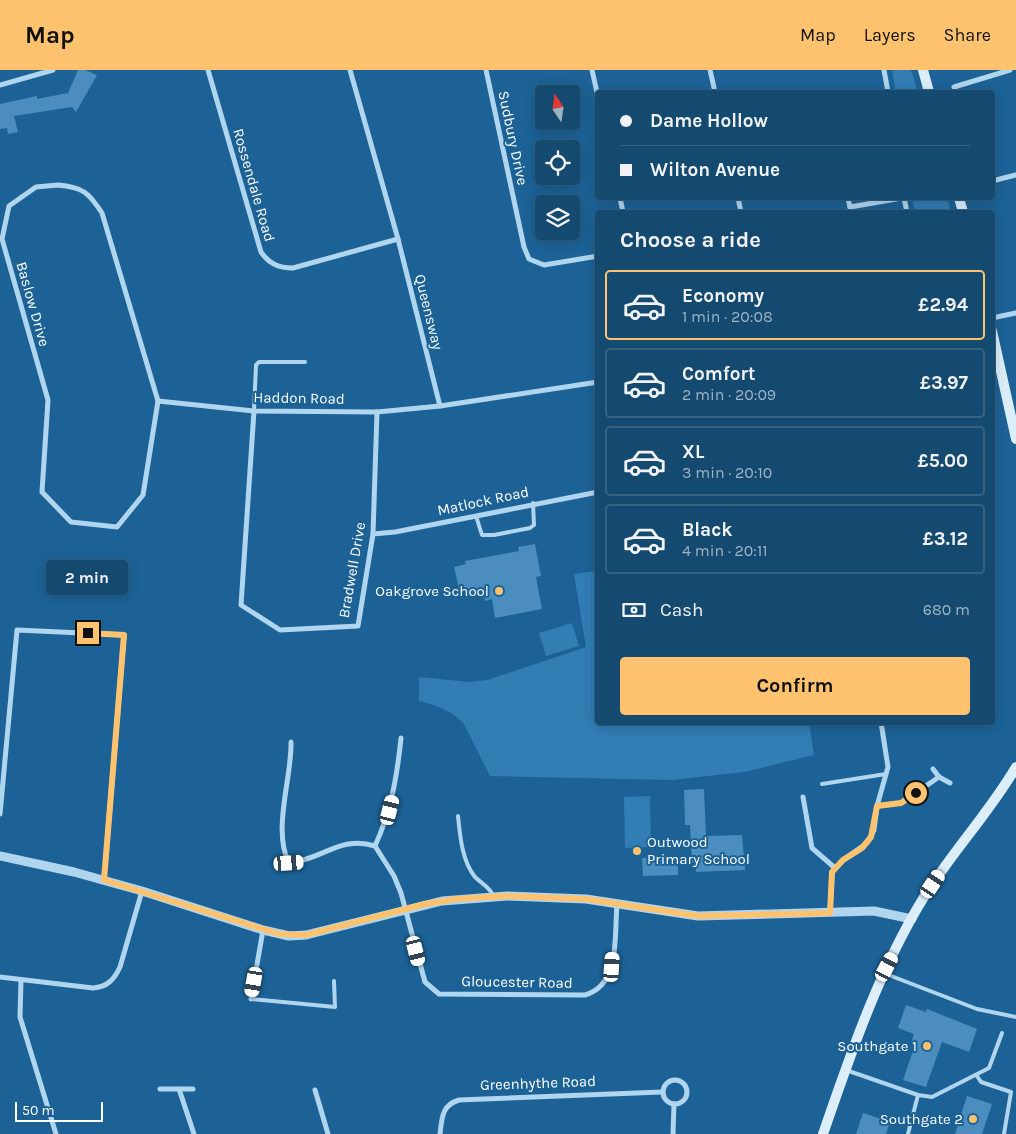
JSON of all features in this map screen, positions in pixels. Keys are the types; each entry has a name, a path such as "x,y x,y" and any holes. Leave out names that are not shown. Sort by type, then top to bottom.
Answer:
{"main road":[{"path":"923,70 928,90"},
{"path":"995,344 1016,439"},
{"path":"823,1134 884,973 912,919 942,870 1016,769"}],"street":[{"path":"0,84 53,70"},
{"name":"Rossendale Road","path":"208,70 261,252 269,262 280,267 293,268 398,239"},
{"name":"Queensway","path":"350,70 398,239 440,406"},
{"name":"Sudbury Drive","path":"486,70 524,246 529,258 544,265 595,256"},
{"path":"592,70 597,90"},
{"path":"710,70 715,90"},
{"path":"884,70 888,90"},
{"path":"955,90 1010,70"},
{"path":"995,180 1016,175"},
{"name":"Baslow Drive","path":"58,184 77,186 92,197 102,213 158,401 142,495 117,527 71,522 42,492 48,400 2,239 9,206 36,187 58,184"},
{"path":"851,210 894,200"},
{"path":"995,317 1016,313"},
{"path":"440,406 595,382"},
{"name":"Haddon Road","path":"158,401 254,411 377,412 440,406"},
{"name":"Bradwell Drive","path":"254,411 241,605 280,630 358,626 373,534 377,412"},
{"name":"Matlock Road","path":"373,534 394,532 533,503 595,493"},
{"path":"0,814 17,630 124,635 104,880"},
{"path":"830,913 830,877 834,868 862,848 871,837 886,774 887,753 882,725"},
{"path":"291,742 291,767 282,830 283,848 289,863 302,862 354,842 375,846 390,810 395,792 401,738"},
{"path":"933,769 939,777 950,783"},
{"path":"877,806 901,803 939,777"},
{"path":"803,797 812,848 834,868"},
{"name":"Gloucester Road","path":"375,846 394,876 425,982 439,994 585,995 596,992 609,977 612,967 617,905"},
{"path":"0,856 104,880 263,930 289,936 306,935 442,901 494,897 555,897 708,916 883,912 912,919"},
{"path":"0,977 93,988 106,985 116,975 120,967 142,891"},
{"path":"251,998 263,930"},
{"path":"21,980 19,1006 21,1023 56,1134"},
{"name":"Greenhythe Road","path":"440,1134 444,1110 447,1106 460,1100 662,1092 668,1082 674,1079 684,1084 687,1089 685,1099 674,1104"},
{"path":"160,1089 193,1089"},
{"path":"179,1089 194,1134"},
{"path":"315,1090 328,1134"},
{"path":"662,1092 665,1100 674,1104 673,1134"}],"lane":[{"path":"254,411 256,365 259,362 306,362"},
{"path":"476,516 482,535 494,535 530,528 534,525 533,503"},
{"path":"822,784 886,774"},
{"path":"458,816 463,850 469,866 474,876 491,890 494,897"},
{"path":"884,973 977,1009 1016,1017"},
{"path":"251,998 335,1008 334,981"},
{"path":"846,1070 918,1095 936,1096 989,1068 993,1063 1002,1033"},
{"path":"977,1076 980,1082 1010,1092 1004,1134"},
{"path":"908,1134 918,1095"}],"shaded area":[{"path":"892,70 911,70 917,90 896,90"},
{"path":"912,200 948,200 950,210 915,210"},
{"path":"595,571 595,725 809,725 814,755 744,772 672,780 490,776 464,724 449,712 419,701 419,677 469,682 487,680 586,647 574,574"},
{"path":"572,623 579,646 546,656 539,633"},
{"path":"650,796 651,847 625,848 624,797"}],"building":[{"path":"78,70 85,70 97,75 76,112 72,107 14,116 18,132 8,134 7,128 0,129 0,104 37,96 37,99 68,93"},
{"path":"535,544 541,576 536,577 542,609 495,618 492,599 485,601 483,589 460,593 454,567 466,564 465,561 519,551 518,547"},
{"path":"704,789 706,836 742,835 745,870 696,872 696,863 692,863 690,825 685,825 684,790"},
{"path":"678,857 678,875 643,876 642,858"},
{"name":"Southgate 1","path":"906,1005 926,1012 927,1009 977,1029 969,1052 942,1042 926,1087 903,1080 914,1048 911,1043 914,1034 898,1028"},
{"name":"Southgate 2","path":"967,1096 992,1104 982,1134 955,1134"},
{"path":"863,1113 890,1122 886,1134 856,1134"}],"place":[{"name":"Oakgrove School","path":"499,591"},
{"name":"Outwood Primary School","path":"637,851"},
{"name":"Southgate 1","path":"927,1046"},
{"name":"Southgate 2","path":"973,1119"}],"route":[{"path":"88,633 124,635 104,880 263,930 289,936 326,932 425,904 456,899 507,896 586,899 698,916 830,913 830,877 832,872 843,860 862,848 871,837 874,830 877,806 901,803 916,793"}]}
